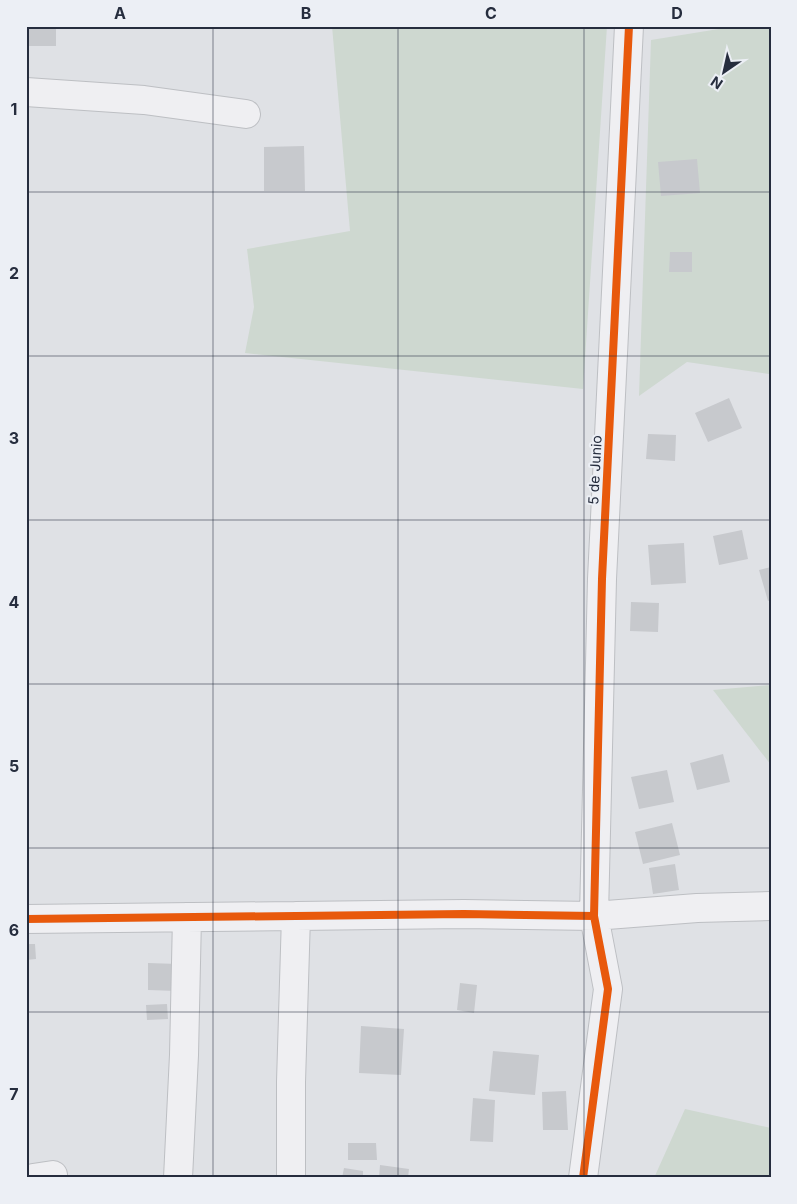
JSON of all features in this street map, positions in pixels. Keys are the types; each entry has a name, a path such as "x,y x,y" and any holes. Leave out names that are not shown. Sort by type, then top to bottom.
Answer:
{"street":[{"name":"5 de Junio","path":"583,1178 608,989 594,916 602,579 629,26"},
{"path":"26,92 144,100 246,114"},
{"path":"26,919 464,914 594,916 697,908 771,906"},
{"path":"291,1178 291,1082 296,916"},
{"path":"178,1178 184,1055 187,917"}],"shaded area":[{"path":"332,26 607,26 583,389 245,353 254,307 247,249 350,231"},
{"path":"737,26 771,26 771,489 769,489 769,374 687,362 639,396 651,40"},
{"path":"771,685 771,765 713,690"},
{"path":"685,1109 771,1128 771,1178 654,1178"}],"building":[{"path":"26,26 56,26 56,46 26,46"},
{"path":"304,146 305,191 264,191 264,147"},
{"path":"697,159 700,193 661,196 658,162"},
{"path":"670,252 692,252 692,272 669,272"},
{"path":"729,398 742,428 708,442 695,413"},
{"path":"648,434 676,435 675,461 646,459"},
{"path":"742,530 748,559 719,565 713,536"},
{"path":"684,543 686,583 651,585 648,545"},
{"path":"771,567 771,600 768,601 759,570"},
{"path":"631,602 659,603 658,632 630,631"},
{"path":"723,754 730,782 697,790 690,763"},
{"path":"667,770 674,802 639,809 631,777"},
{"path":"672,823 680,855 643,864 635,832"},
{"path":"675,864 679,890 653,894 649,868"},
{"path":"26,944 35,944 36,959 26,960"},
{"path":"148,963 178,964 177,991 148,990"},
{"path":"460,983 477,985 474,1013 457,1010"},
{"path":"167,1004 168,1019 147,1020 146,1005"},
{"path":"361,1026 404,1029 401,1075 359,1073"},
{"path":"493,1051 539,1055 535,1095 489,1091"},
{"path":"566,1091 568,1130 543,1130 542,1092"},
{"path":"473,1098 495,1100 493,1142 470,1141"},
{"path":"348,1143 376,1143 377,1160 348,1160"},
{"path":"380,1165 409,1169 408,1178 379,1178"},
{"path":"344,1168 363,1171 363,1178 342,1178"}],"cycle path":[{"path":"594,916 602,579 629,26"},
{"path":"26,919 464,914 594,916 608,989 583,1178"}]}
